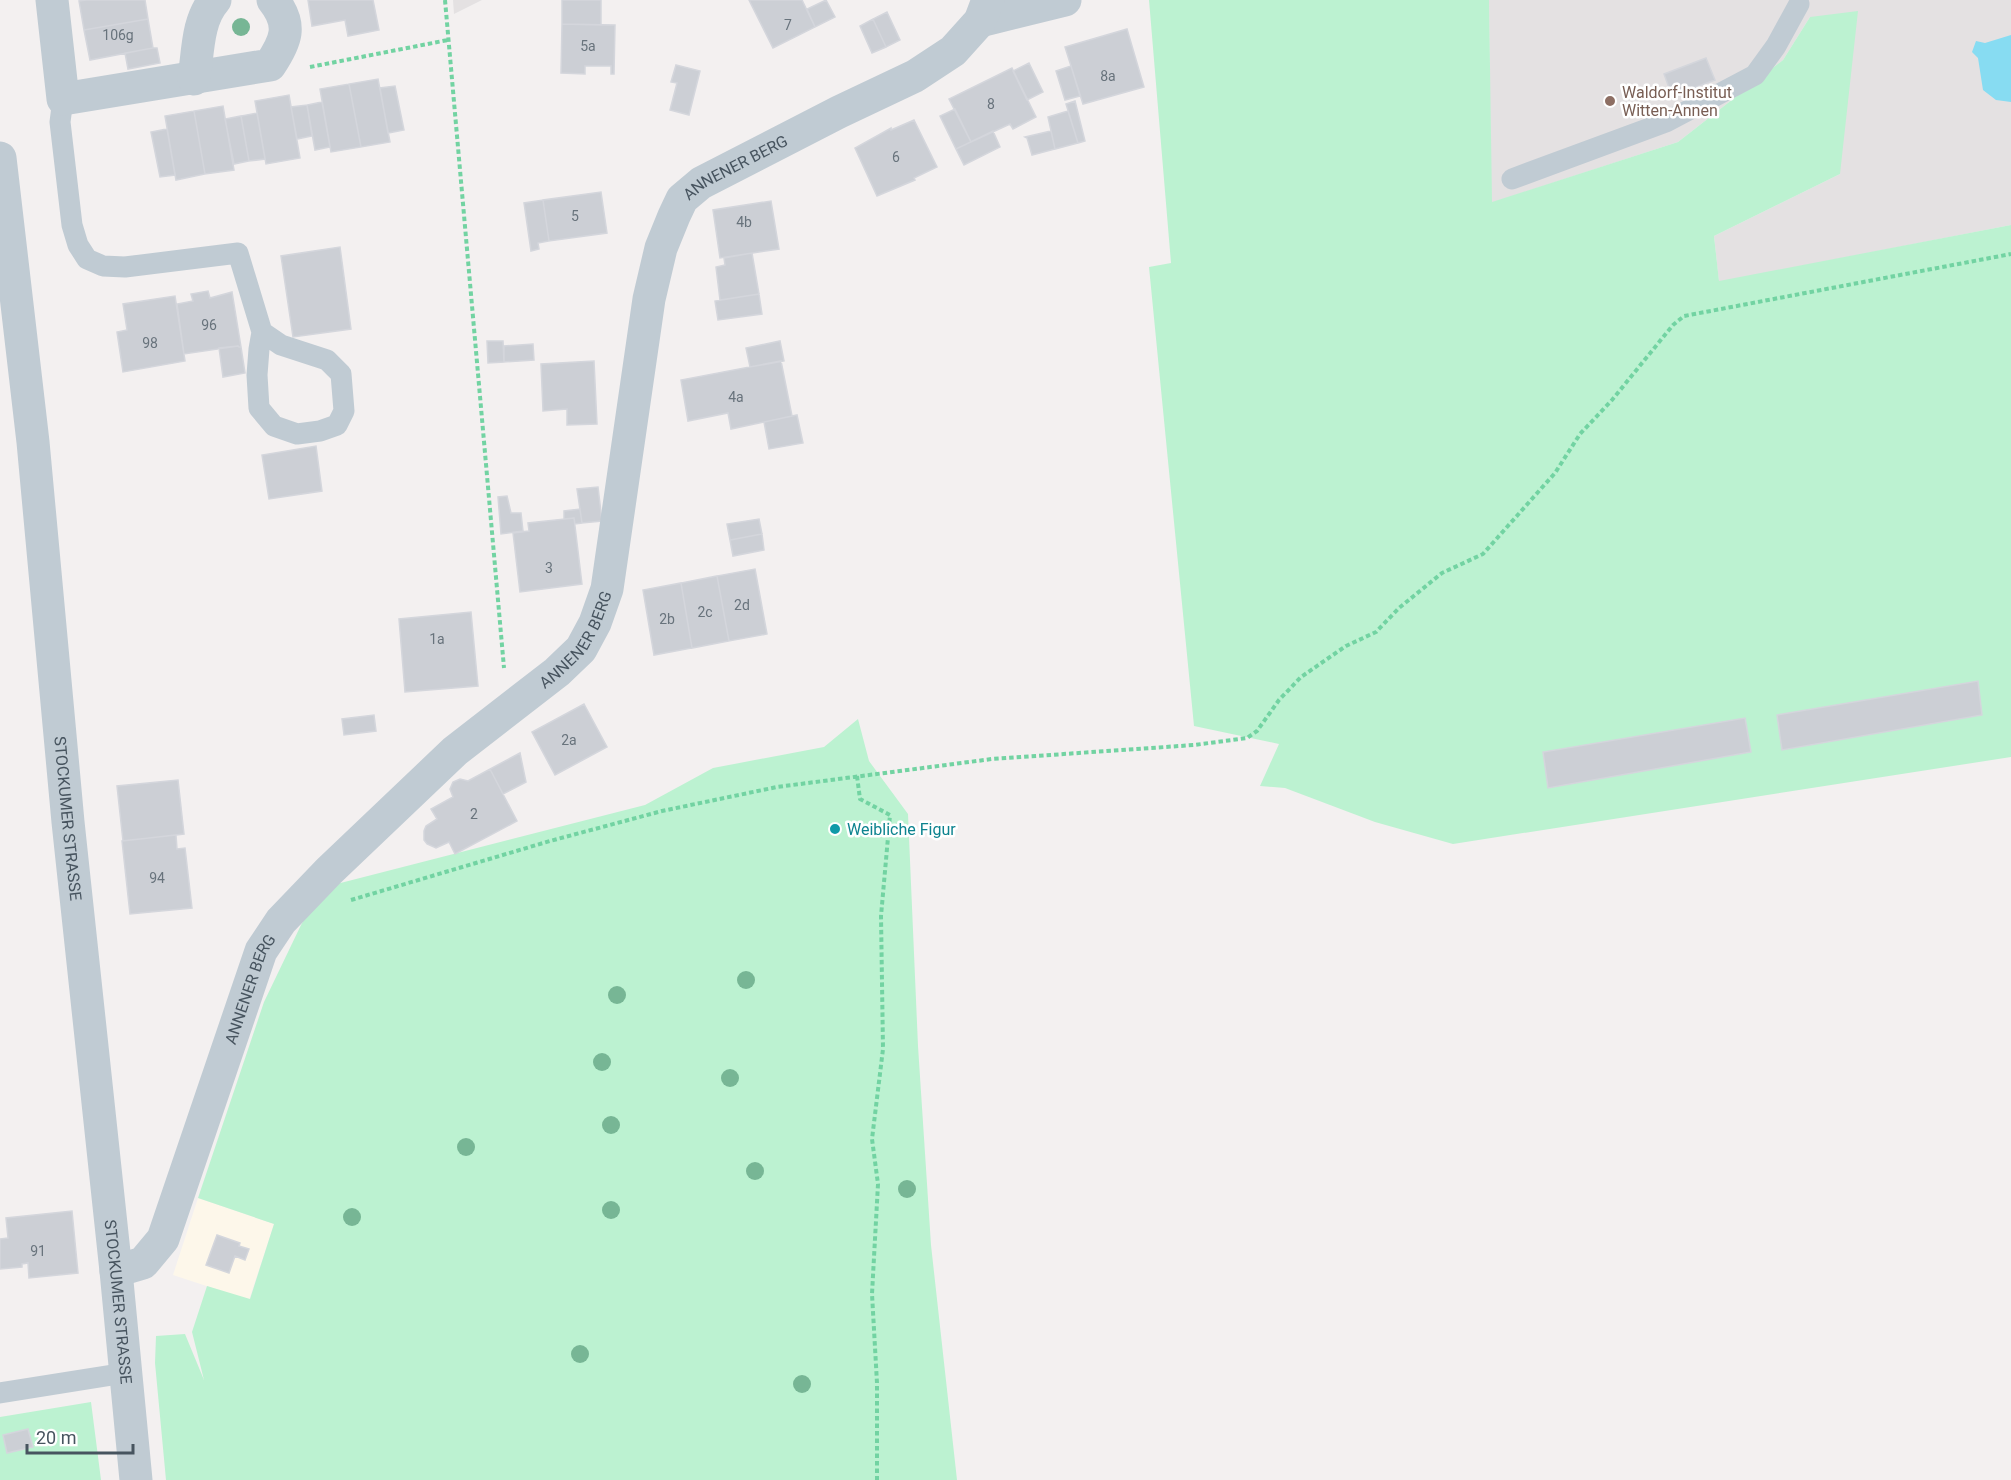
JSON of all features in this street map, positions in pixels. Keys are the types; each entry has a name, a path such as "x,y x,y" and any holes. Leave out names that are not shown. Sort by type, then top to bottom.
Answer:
{"street":[{"path":"52,0 63,99 270,66 283,46 286,33 285,19 273,0"},
{"path":"194,79 204,19 208,7 215,0"},
{"name":"ANNENER BERG","path":"116,1272 143,1263 163,1239 261,951 281,921 329,871 455,751 557,672 581,648 595,623 607,589 649,299 661,248 682,199 701,183 915,76 953,51 984,10 1065,0"},
{"name":"STOCKUMER STRASSE","path":"0,158 33,442 68,822 136,1480"}],"lane":[{"path":"1512,179 1666,122 1755,75 1804,1"},
{"path":"63,99 60,122 72,225 78,245 87,259 103,266 125,267 238,253 262,332 257,375 259,408 274,426 297,434 320,431 337,425 344,411 341,374 327,360 281,345 262,332"},
{"path":"0,1393 125,1373"}],"path":[{"path":"445,0 504,670 510,707"},
{"path":"270,66 307,67 448,40"},
{"path":"350,901 550,841 662,811 777,787 992,759 1194,745 1247,738 1257,731 1279,700 1301,677 1346,646 1377,632 1399,608 1442,573 1483,554 1555,473 1580,434 1612,400 1673,325 1684,316 2011,254"},
{"path":"857,776 860,799 890,816 881,916 883,1049 872,1139 878,1184 872,1294 877,1383 877,1480"}],"shaded area":[{"path":"453,0 482,0 454,14"},
{"name":"Waldorf-Institut Witten-Annen","path":"1489,0 2011,0 2011,225 1719,282 1714,236 1840,174 1810,17 1783,60 1678,142 1491,203"},
{"path":"198,1198 274,1224 249,1300 173,1275"}],"green space":[{"path":"1149,0 1489,0 1492,202 1678,142 1783,60 1810,17 1858,11 1840,174 1714,236 1719,281 2011,225 2011,757 1453,844 1375,822 1285,788 1260,786 1279,744 1194,726 1149,267 1171,263"},
{"path":"858,719 869,761 908,814 918,1046 931,1245 957,1480 166,1480 155,1363 156,1336 185,1334 204,1380 192,1332 207,1286 250,1299 274,1224 198,1198 264,1002 321,888 645,805 713,768 824,747"},
{"path":"91,1402 101,1480 0,1480 0,1417"}],"water":[{"path":"2011,35 2011,102 1996,100 1983,90 1978,58 1972,52 1976,41 1985,43"}],"building":[{"path":"145,0 148,19 84,30 79,1"},
{"path":"308,0 373,0 379,30 348,36 345,20 312,26"},
{"path":"562,0 601,0 601,25 562,24"},
{"path":"749,0 802,0 815,27 773,48"},
{"path":"826,0 835,17 815,27 807,9"},
{"path":"887,12 900,40 886,47 873,19"},
{"path":"148,19 153,48 90,60 84,30"},
{"path":"873,19 886,47 872,53 860,26"},
{"path":"562,24 615,25 614,74 611,74 611,66 585,66 585,74 561,73"},
{"path":"1127,29 1144,87 1083,104 1065,47"},
{"path":"157,48 160,63 128,69 125,53"},
{"path":"1706,58 1715,80 1672,96 1664,74"},
{"path":"1029,63 1043,92 1027,100 1013,71"},
{"path":"676,65 700,71 689,115 670,110 677,83 671,82"},
{"path":"1071,66 1080,96 1065,100 1056,71"},
{"path":"1012,68 1036,117 1013,129 1010,124 971,142 949,99"},
{"path":"378,79 390,142 361,147 349,84"},
{"path":"349,84 361,147 331,152 320,89"},
{"path":"395,86 404,130 388,133 380,88"},
{"path":"289,95 300,158 266,164 255,101"},
{"path":"1075,101 1085,141 1078,143 1066,104"},
{"path":"322,102 330,147 315,150 307,105"},
{"path":"307,105 312,136 297,139 291,107"},
{"path":"223,106 234,170 205,174 194,111"},
{"path":"955,109 971,142 956,149 940,116"},
{"path":"194,111 205,174 176,180 165,116"},
{"path":"1068,111 1078,143 1055,149 1048,117"},
{"path":"257,113 265,159 249,161 241,116"},
{"path":"241,116 249,161 234,164 225,119"},
{"path":"914,120 937,167 914,178 915,180 877,196 855,148 891,128 891,130"},
{"path":"167,129 175,175 160,177 151,132"},
{"path":"993,131 1000,147 964,165 956,149"},
{"path":"1051,131 1055,149 1032,155 1025,137"},
{"path":"601,192 607,233 549,241 543,200"},
{"path":"543,200 549,241 538,243 539,249 531,251 524,203"},
{"path":"771,201 779,249 720,258 713,210"},
{"path":"340,247 351,329 293,337 281,256"},
{"path":"752,253 759,294 720,300 716,267 725,265 724,258"},
{"path":"208,291 210,298 232,292 241,347 184,354 177,304 193,301 191,294"},
{"path":"759,294 762,314 718,320 715,301"},
{"path":"175,296 185,361 123,372 117,332 127,330 123,304"},
{"path":"487,341 503,341 504,362 488,363"},
{"path":"780,341 784,361 750,367 746,348"},
{"path":"533,344 534,360 504,362 504,346"},
{"path":"241,347 245,373 223,377 219,348"},
{"path":"594,361 597,424 567,425 567,409 543,411 541,364"},
{"path":"781,361 792,416 731,429 728,413 688,421 681,380"},
{"path":"797,415 803,443 769,449 764,422"},
{"path":"316,446 322,491 269,499 262,455"},
{"path":"598,487 602,521 582,523 577,489"},
{"path":"507,496 511,513 521,513 523,531 501,534 498,497"},
{"path":"580,509 582,523 575,524 574,518 564,519 564,511"},
{"path":"574,518 582,584 520,592 513,533 529,531 528,523"},
{"path":"759,519 762,534 730,540 727,524"},
{"path":"762,534 764,550 733,556 730,540"},
{"path":"755,569 767,634 729,641 717,576"},
{"path":"717,576 729,641 692,648 681,583"},
{"path":"681,583 692,648 654,655 643,590"},
{"path":"471,612 478,686 405,692 399,619"},
{"path":"1978,681 1982,715 1782,750 1777,715"},
{"path":"584,704 607,747 555,775 532,732"},
{"path":"374,715 376,731 344,735 342,719"},
{"path":"1745,718 1751,752 1548,788 1543,752"},
{"path":"520,753 526,782 503,794 490,769"},
{"path":"490,769 517,821 455,854 449,842 436,848 427,844 424,840 426,826 437,819 431,809 453,797 450,789 453,782 460,779 468,781"},
{"path":"178,780 184,834 123,841 117,786"},
{"path":"176,835 177,849 185,848 192,908 130,914 122,841"},
{"path":"72,1211 78,1273 29,1278 28,1263 22,1264 22,1267 0,1269 0,1239 8,1238 6,1218"},
{"path":"217,1235 240,1243 239,1246 249,1249 245,1260 235,1256 229,1273 206,1265"},
{"path":"28,1429 33,1447 7,1453 3,1435"}],"place":[{"name":"Waldorf-Institut Witten-Annen","path":"1610,101"},
{"name":"Weibliche Figur","path":"835,829"}]}
